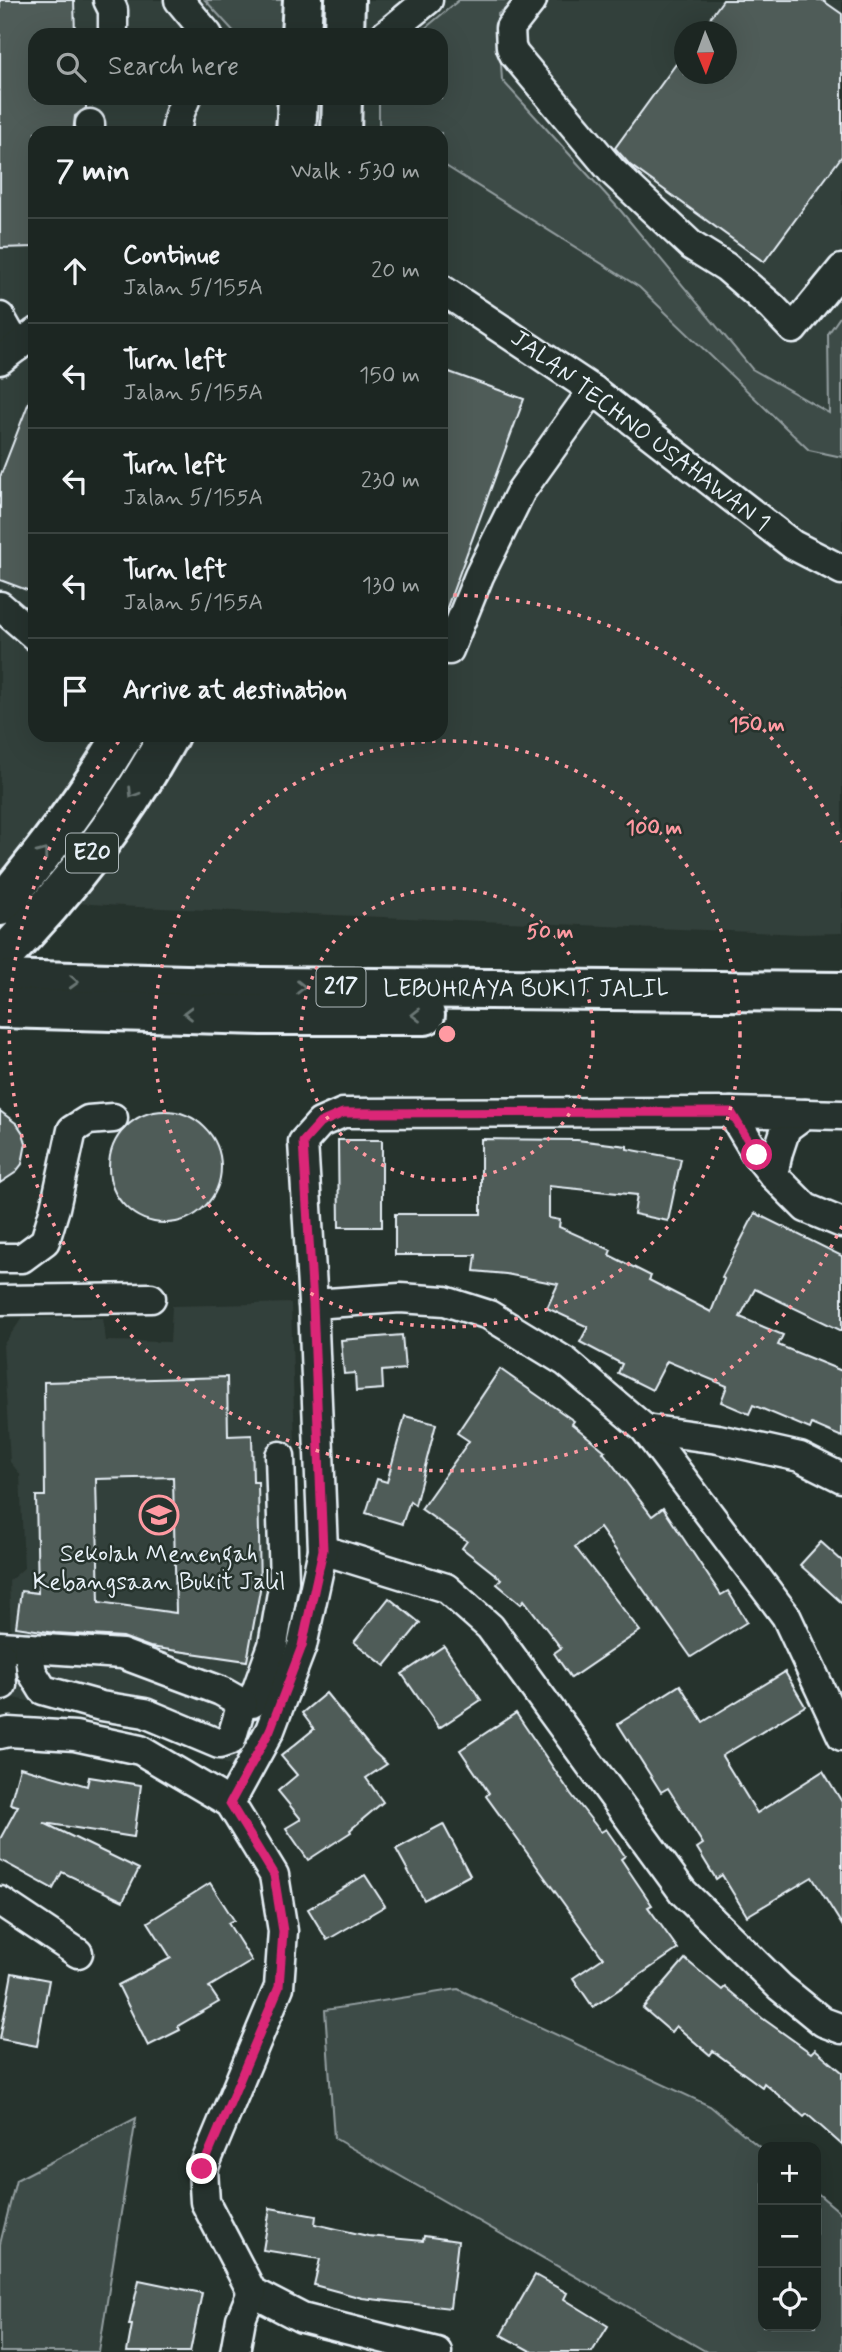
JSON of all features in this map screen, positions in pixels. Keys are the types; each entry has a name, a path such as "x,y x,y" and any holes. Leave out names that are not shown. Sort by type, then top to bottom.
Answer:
{"highway":[{"path":"301,28 303,0"},
{"path":"344,28 345,0"},
{"path":"296,126 298,105"},
{"path":"342,126 343,105"},
{"name":"E20","path":"0,906 76,808 118,742"},
{"name":"E20","path":"2,989 60,895 110,830 165,742"},
{"name":"LEBUHRAYA BUKIT JALIL","path":"2,989 261,987 838,1010"}],"street":[{"path":"179,0 202,28"},
{"path":"394,28 428,0"},
{"path":"532,0 510,28 514,54 612,171 692,246 726,267 793,329 842,269"},
{"path":"177,126 183,105"},
{"path":"347,105 356,126"},
{"name":"JALAN TECHNO USAHAWAN 1","path":"448,294 593,390 793,545 842,570"},
{"path":"0,317 17,347"},
{"path":"449,650 479,576 521,491 593,390"},
{"path":"0,604 28,618"},
{"path":"0,604 28,630"},
{"path":"731,1112 757,1155 773,1175 806,1208 842,1223"},
{"path":"230,1803 270,1730 302,1646 323,1550 303,1142 320,1123 343,1113 731,1112 842,1115"},
{"path":"773,1175 786,1128 804,1114"},
{"path":"0,1258 22,1258 45,1241 72,1130 88,1120 113,1118"},
{"path":"0,1300 151,1298"},
{"path":"313,1304 400,1298 445,1301 489,1315 566,1362 645,1429 786,1616 842,1737"},
{"path":"645,1429 718,1438 800,1457 842,1478"},
{"path":"14,1647 122,1654 211,1687 242,1703 252,1703 273,1644 284,1581 280,1456"},
{"path":"323,1550 446,1588 490,1627 683,1892 780,1987 823,2022 842,2029"},
{"path":"14,1647 43,1690 101,1706 145,1713 219,1744 230,1740 242,1703"},
{"path":"0,1654 2,1685"},
{"path":"0,1734 9,1732 75,1736 140,1750 230,1803 274,1875 283,1931 279,1987 202,2169 205,2202 252,2292 302,2318 437,2352"},
{"path":"0,1901 78,1954"},
{"path":"235,2352 241,2319 252,2292"}],"shaded area":[{"path":"0,0 842,0 842,933 801,934 137,907 0,898"},
{"path":"205,0 288,0 286,28 231,28"},
{"path":"459,0 517,0 498,14 502,80 621,211 752,369 829,413 828,334 842,314 842,457 809,450 639,287 448,167 448,126 379,124 379,105 448,105 448,28 425,28"},
{"name":"Sekolah Menengah Kebangsaan Bukit Jalil","path":"291,1303 298,1556 281,1655 232,1767 149,1725 13,1698 9,1581 24,1568 20,1474 10,1462 3,1345 23,1317 103,1318 106,1341 170,1342 172,1306"},
{"path":"458,1989 710,2106 758,2146 758,2331 821,2331 821,2196 842,2214 842,2352 707,2352 334,2138 325,2010"},
{"path":"136,2118 99,2352 0,2352 0,2244 16,2180"}],"building":[{"path":"0,0 74,0 75,28 28,28 28,105 86,105 86,108 75,116 74,126 28,126 28,247 0,248"},
{"path":"723,0 822,0 842,14 842,156 764,262 630,165 615,148 674,67 674,84 737,84 737,21 708,21"},
{"path":"448,372 524,399 448,604"},
{"path":"28,405 28,590 0,580 0,477"},
{"path":"0,1111 17,1124 26,1143 22,1164 15,1173 0,1183"},
{"path":"165,1111 187,1115 205,1127 217,1145 221,1167 217,1189 205,1207 187,1219 165,1223 143,1219 125,1207 113,1189 109,1167 113,1145 125,1127 143,1115"},
{"path":"481,1139 577,1140 627,1146 627,1149 681,1159 668,1221 634,1214 637,1195 549,1186 549,1218 560,1220 559,1227 611,1250 609,1255 651,1276 649,1280 711,1312 724,1279 722,1277 755,1213 842,1256 842,1331 755,1289 740,1317 783,1335 778,1345 842,1371 842,1437 812,1424 810,1429 753,1405 749,1414 721,1402 727,1386 667,1361 652,1390 618,1373 622,1364 580,1342 588,1327 547,1308 558,1284 474,1271 476,1255 395,1255 395,1214 481,1214"},
{"path":"338,1140 382,1140 382,1227 339,1227"},
{"path":"402,1335 405,1369 382,1371 383,1389 356,1391 355,1373 344,1374 341,1340"},
{"path":"500,1369 574,1421 572,1424 605,1451 603,1452 652,1516 663,1508 721,1595 728,1591 747,1622 691,1657 600,1528 575,1547 640,1631 571,1678 554,1653 561,1648 524,1600 521,1604 497,1584 501,1579 462,1548 467,1541 421,1509 469,1441 457,1433"},
{"path":"227,1377 228,1436 252,1435 253,1482 258,1482 260,1590 247,1661 150,1647 123,1637 55,1633 16,1627 21,1591 38,1593 36,1496 45,1496 44,1382","holes":["173,1477 176,1613 99,1602 96,1479"]},
{"path":"405,1416 436,1424 415,1505 410,1501 402,1524 366,1513 377,1479 387,1482"},
{"path":"821,1542 842,1561 842,1603 800,1565"},
{"path":"389,1598 420,1623 385,1666 354,1642"},
{"path":"444,1646 481,1700 439,1728 402,1674"},
{"path":"785,1672 805,1706 722,1756 757,1813 823,1771 842,1802 842,1925 812,1877 747,1916 722,1875 716,1879 697,1848 703,1844 668,1788 661,1792 618,1724 680,1685 703,1722"},
{"path":"326,1693 387,1764 366,1778 383,1802 350,1830 351,1832 308,1860 286,1828 301,1819 278,1791 297,1775 281,1756 314,1729 302,1713"},
{"path":"516,1713 571,1794 601,1832 606,1829 625,1856 621,1859 652,1905 648,1907 678,1949 593,2007 573,1978 603,1958 486,1796 489,1793 460,1750"},
{"path":"20,1767 87,1786 89,1777 141,1785 134,1837 44,1823 139,1869 123,1901 62,1872 53,1889 0,1860 0,1839 18,1806 10,1804"},
{"path":"443,1824 470,1875 424,1900 396,1849"},
{"path":"365,1875 385,1906 327,1940 308,1909"},
{"path":"210,1883 234,1920 228,1923 252,1961 209,1987 219,2002 178,2026 180,2030 148,2046 118,1985 171,1958 148,1922"},
{"path":"685,1959 722,1990 725,1987 762,2018 811,2053 815,2049 842,2072 842,2145 807,2114 804,2117 764,2083 762,2087 713,2051 710,2055 676,2026 671,2032 643,2008"},
{"path":"12,1973 49,1980 37,2046 0,2039"},
{"path":"270,2208 316,2216 315,2224 368,2236 423,2241 424,2236 458,2241 450,2308 362,2298 314,2285 320,2259 263,2250"},
{"path":"535,2275 567,2293 564,2299 608,2326 592,2352 532,2352 501,2335"},
{"path":"139,2280 202,2293 190,2352 127,2352 132,2325 129,2325"}],"place":[{"name":"Sekolah Menengah Kebangsaan Bukit Jalil","path":"159,1515"}],"route":[{"path":"202,2169 279,1987 283,1931 274,1875 230,1803 270,1730 302,1646 323,1550 303,1142 320,1123 343,1113 731,1112 757,1155"}]}
